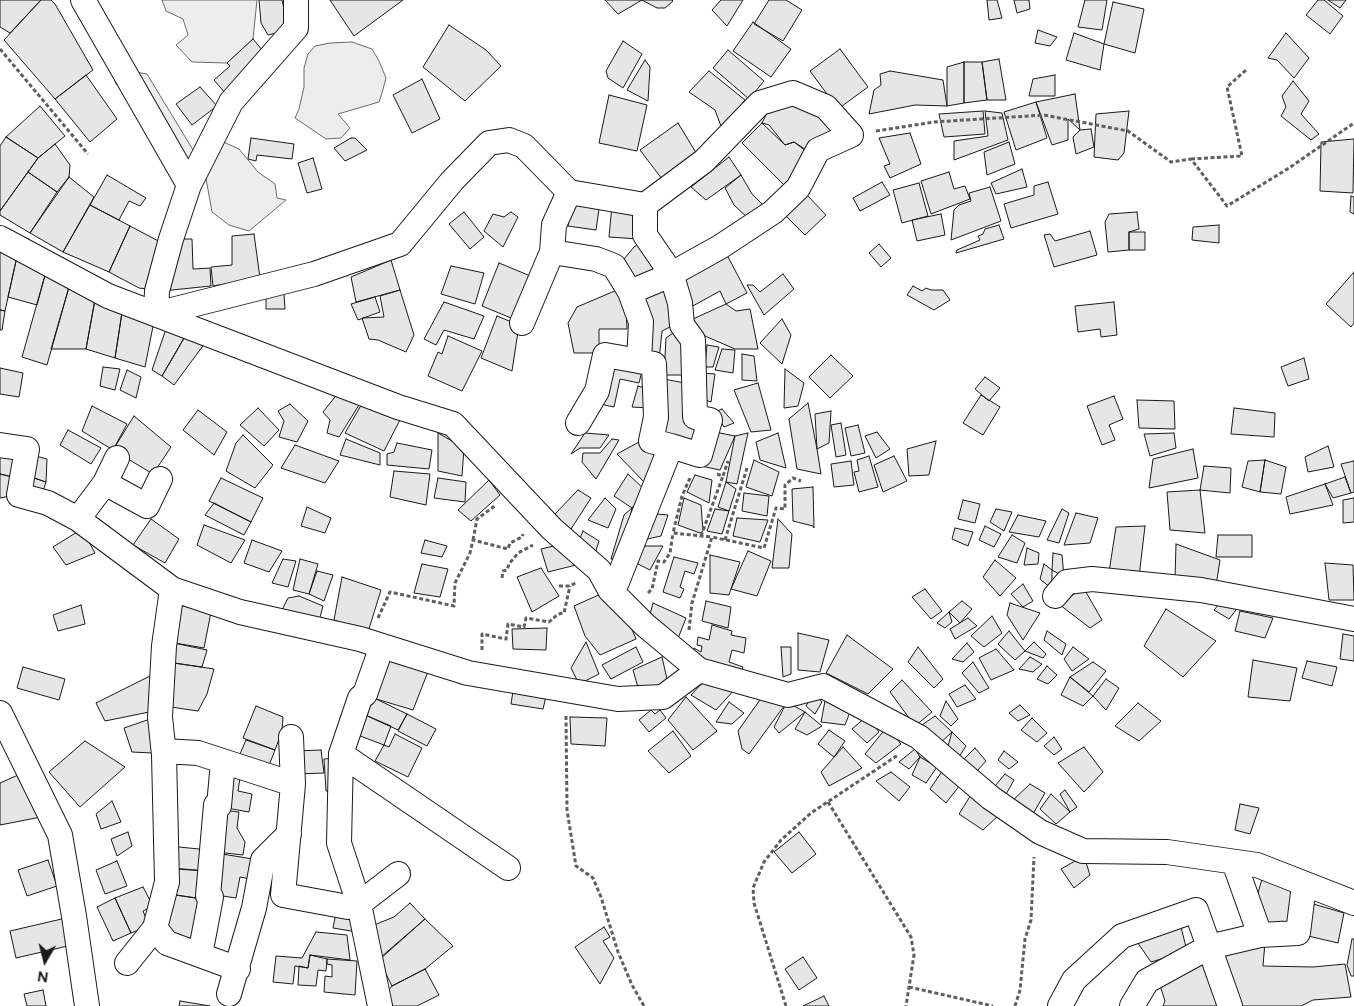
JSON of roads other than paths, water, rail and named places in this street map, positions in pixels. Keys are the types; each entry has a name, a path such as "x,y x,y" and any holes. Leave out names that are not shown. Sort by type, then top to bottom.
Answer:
{"street":[{"path":"83,0 189,185"},
{"path":"156,314 158,291 170,239 189,185 231,102 296,28 296,0"},
{"path":"156,314 314,274 400,244 452,181 489,143 509,140 524,146 570,192 645,205 704,161 760,103 794,93 826,107 851,135 818,150 798,188 773,212 720,247 671,273 666,278 630,292"},
{"path":"522,323 552,252 554,225 570,192"},
{"path":"578,423 596,391 605,355 654,364 656,418 651,441 700,455 710,420 694,418 693,340 682,325 680,303 671,273 645,235 645,205"},
{"path":"0,238 108,296 398,407 453,424 516,491 599,570 610,590 631,611 693,665 788,695 823,686 919,737 991,798 1040,832 1083,851 1167,852 1257,865 1354,903"},
{"path":"552,252 596,259 614,266 630,292 641,322 639,361"},
{"path":"0,445 27,449 19,495 48,503 78,519 172,589 240,612 376,644 468,673 618,699 655,698 671,693 693,665"},
{"path":"610,590 617,582 670,446"},
{"path":"78,519 105,483 117,458"},
{"path":"105,483 147,506 160,479"},
{"path":"1055,596 1067,582 1092,579 1201,590 1354,618"},
{"path":"127,963 154,928 163,900 168,867 164,751 160,717 164,646 172,589"},
{"path":"376,644 365,694 360,698 341,754 339,843 359,904 380,1006"},
{"path":"0,713 60,836 87,1006"},
{"path":"291,737 293,784 283,895 348,907 359,904 398,874"},
{"path":"164,751 198,753 293,784"},
{"path":"341,754 508,868"},
{"path":"200,955 211,897 208,896 216,805 219,806 223,762"},
{"path":"229,994 238,969 254,908 263,860 290,834"},
{"path":"1234,862 1260,934"},
{"path":"1134,1005 1147,981 1209,947 1260,934 1298,933 1304,885"},
{"path":"1060,1006 1074,980 1122,936 1196,910 1230,1006"},
{"path":"154,928 167,943 238,969"}]}
